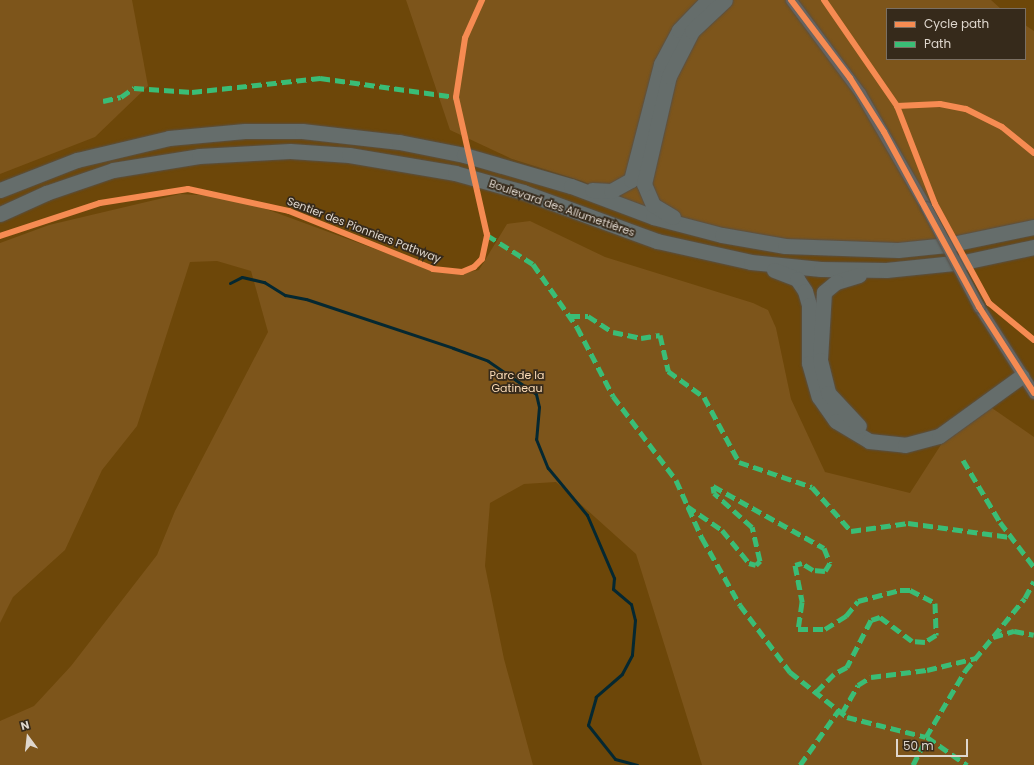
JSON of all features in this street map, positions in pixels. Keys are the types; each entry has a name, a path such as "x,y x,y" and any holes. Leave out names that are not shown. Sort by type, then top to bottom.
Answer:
{"highway":[{"path":"571,186 611,191 631,180 661,64 679,30 708,0"},
{"path":"695,229 653,205 644,184 673,64 692,31 725,0"},
{"name":"Boulevard des Allumettières","path":"0,189 119,148 194,135 277,130 422,146 507,165 695,229 785,246 872,250 946,245 1034,227"},
{"name":"Boulevard des Allumettières","path":"0,214 46,192 120,168 234,153 324,153 430,168 494,183 657,241 751,262 821,269 886,270 964,262 1034,247"},
{"path":"751,262 790,275 802,285 809,305 811,371 819,397 836,420 869,441 905,445 939,436 1019,372"},
{"path":"886,270 836,282 822,298 822,375 833,400 853,421 884,434 923,432 950,418 1019,372"}],"street":[{"path":"791,0 860,93 926,207 979,307 1019,372 1034,393"}],"green space":[{"name":"Parc de la Gatineau","path":"0,0 1034,0 1034,765 0,765"},
{"path":"0,0 132,0 148,86 95,137 0,174"},
{"path":"406,0 991,0 1000,8 886,8 886,60 1026,60 1026,26 1034,31 1034,226 939,249 758,240 676,220 582,181 512,159 450,130"},
{"path":"180,194 218,196 266,209 435,271 463,273 479,270 507,224 530,221 605,257 753,303 768,310 776,328 791,399 825,472 910,493 944,440 989,406 1034,437 1034,765 702,765 636,554 556,482 524,484 490,503 485,566 504,659 533,765 0,765 0,721 34,706 71,666 157,555 175,511 268,332 251,271 217,261 190,262 137,426 102,470 65,550 13,597 0,623 0,243 49,225"}],"waterway":[{"path":"230,283 242,277 264,282 285,295 306,299 453,348 488,361 536,394 539,407 536,439 548,468 587,515 614,578 613,589 631,604 635,620 632,655 622,674 596,697 588,725 615,759 637,765"}],"marked path":[{"path":"103,101 121,97 134,88 192,92 320,78 456,97"},
{"path":"487,235 533,264 577,327 613,396 676,480 702,538 740,605 790,672 847,717 926,737 965,671 1025,598 1034,581"},
{"path":"570,316 588,316 613,332 641,338 660,335 668,371 704,397 739,462 812,487 851,531 908,523 1010,537"},
{"path":"963,460 1000,522 1034,567"},
{"path":"687,506 722,530 749,563 756,565 760,561 752,527 714,493 713,486 824,548 830,563 825,571 813,570 802,563 795,565 802,602 798,629 825,629 846,616 858,601 900,590 910,590 935,603 936,635 925,642 912,641 880,617 871,620 847,667 834,674 816,692"},
{"path":"993,637 1014,631 1034,635"},
{"path":"842,713 858,685 871,677 927,670 976,658"},
{"path":"800,765 839,710"},
{"path":"913,765 927,737 967,765"}],"cycle path":[{"name":"Sentier des Pionniers Pathway","path":"0,236 100,203 188,189 289,211 433,269 462,272 474,267 482,259 487,235 456,97 465,38 482,0"},
{"path":"791,0 850,78 884,132 979,307 1034,393"},
{"path":"824,0 897,106 935,204 989,303 1034,340"},
{"path":"897,106 940,104 966,109 1002,127 1034,153"}]}
